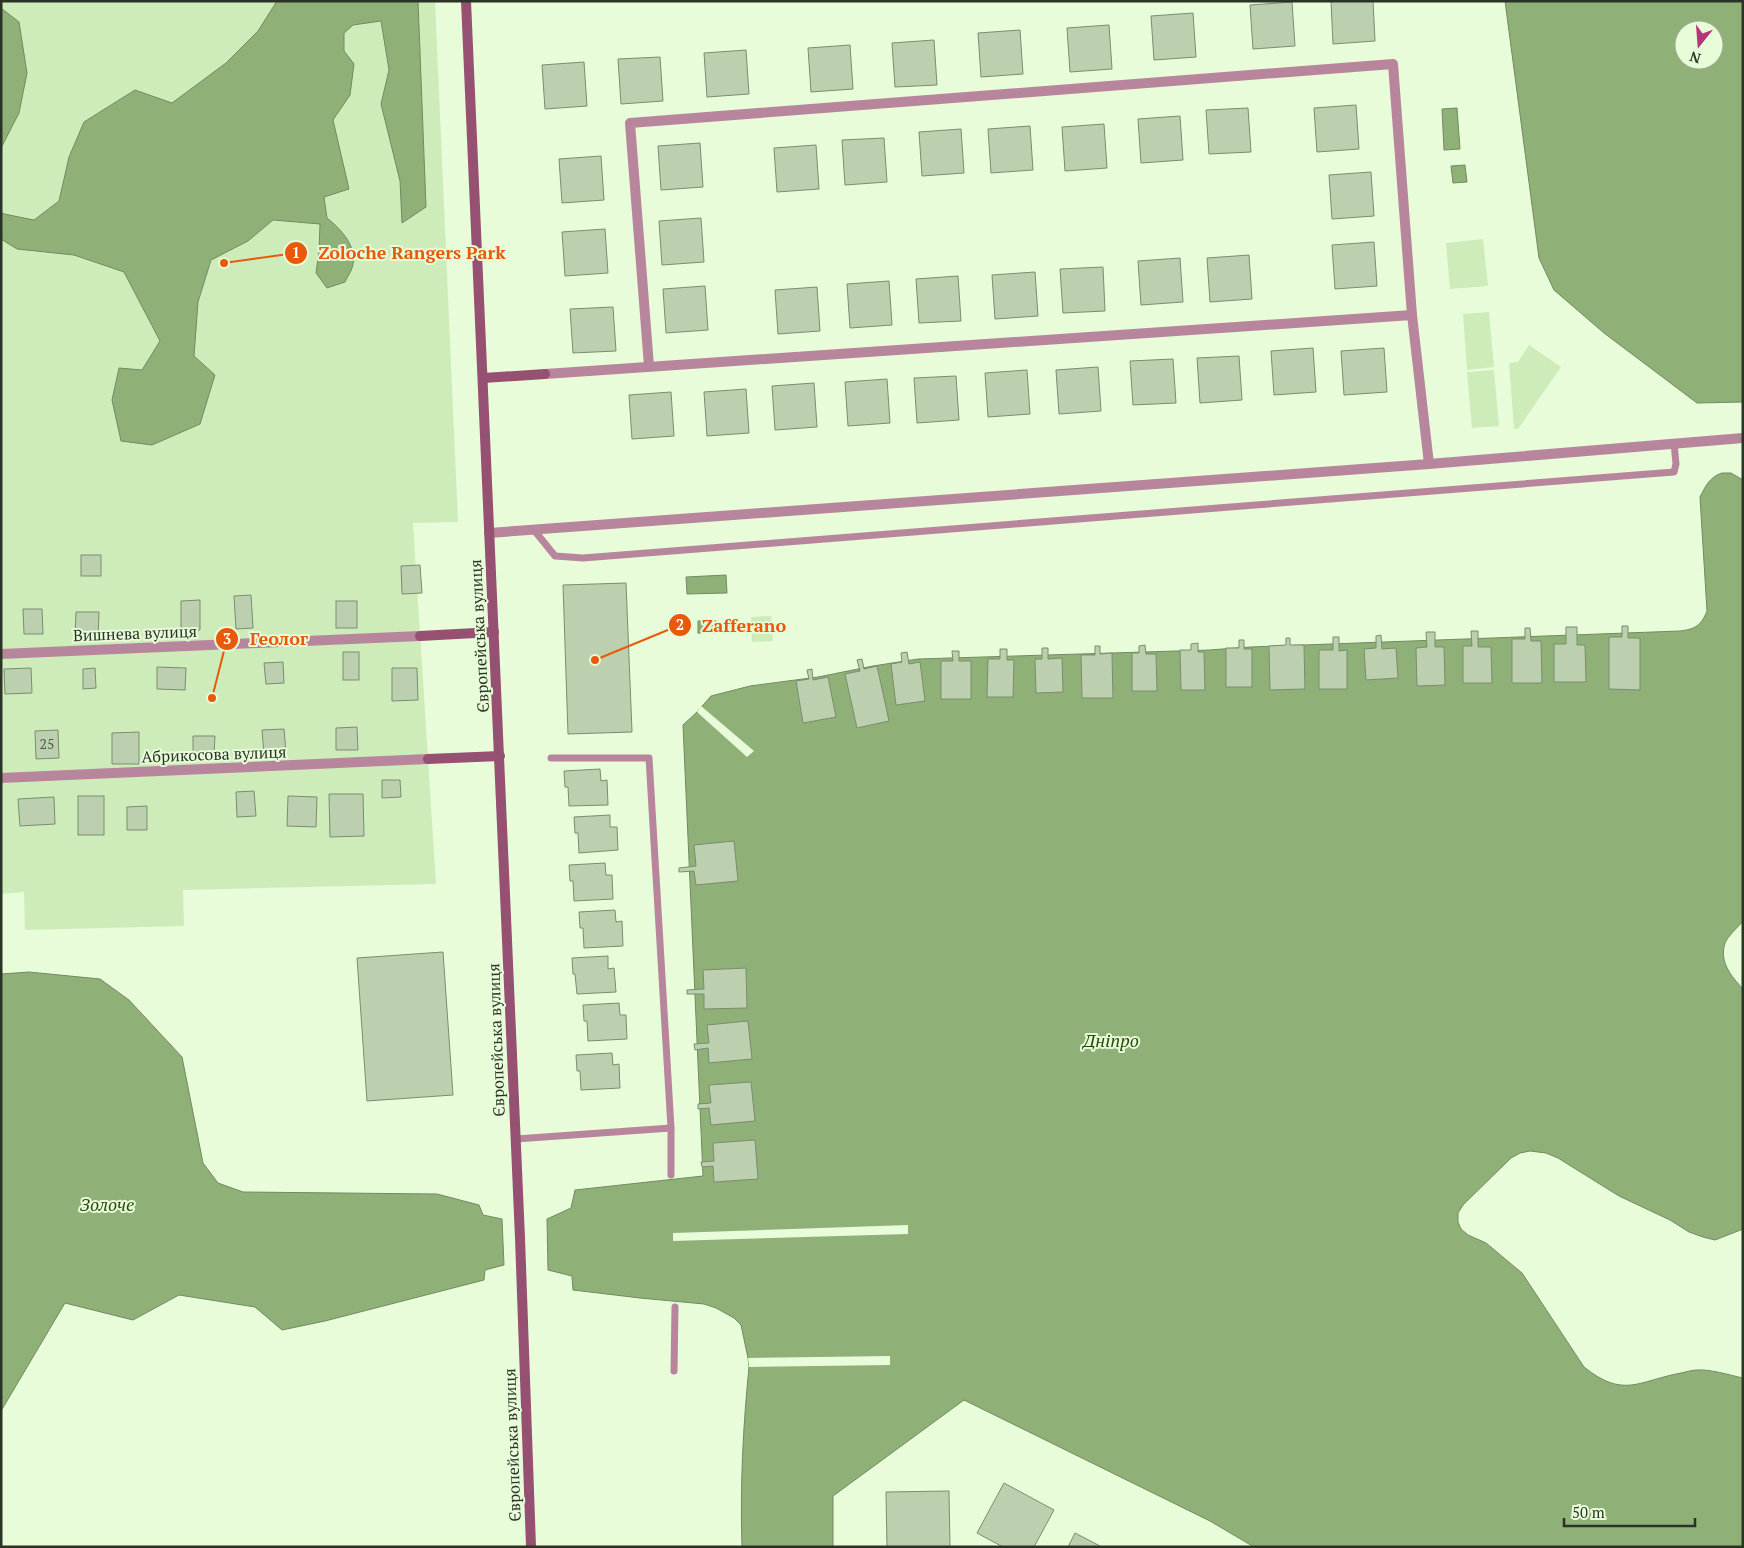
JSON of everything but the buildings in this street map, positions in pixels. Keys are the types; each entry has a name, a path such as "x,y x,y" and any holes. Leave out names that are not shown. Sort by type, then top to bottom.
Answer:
{"street":[{"name":"Європейська вулиця","path":"466,1 500,756 531,1547"},
{"path":"649,366 630,123 1393,64 1412,315 1429,464"},
{"path":"483,378 1412,315"},
{"path":"489,533 1429,464 1743,438"},
{"name":"Вишнева вулиця","path":"1,654 494,632"},
{"name":"Абрикосова вулиця","path":"1,778 500,756"}],"lane":[{"path":"534,530 555,556 583,558 1674,472 1676,464 1674,443"},
{"path":"551,758 650,758 671,1128 671,1175"},
{"path":"516,1139 671,1128"},
{"path":"674,1371 675,1308"}],"shaded area":[{"path":"1,1 435,1 458,522 413,523 436,884 183,890 184,926 25,930 24,892 1,894"},
{"path":"1483,239 1488,286 1450,289 1446,243"},
{"path":"1489,312 1494,367 1467,370 1463,314"},
{"path":"1529,345 1561,367 1518,429 1514,429 1509,363 1518,362"},
{"path":"1494,370 1499,426 1472,428 1467,372"},
{"path":"771,616 773,641 752,642 751,617"}],"water":[{"path":"277,1 418,1 426,207 402,223 400,181 381,104 389,70 381,21 353,25 344,33 344,51 354,64 350,95 333,120 349,189 324,197 327,218 343,233 353,253 354,261 345,282 327,288 316,273 320,224 273,220 248,241 211,260 198,302 194,356 215,375 200,424 152,445 121,441 112,400 119,368 142,370 160,341 124,272 74,255 17,249 1,239 1,212 34,220 59,201 69,157 84,122 135,90 172,103 226,63 258,31"},
{"path":"1505,1 1743,1 1743,402 1697,403 1604,333 1554,290 1539,258"},
{"path":"1,8 19,22 27,73 19,113 1,148"},
{"path":"1457,108 1460,149 1444,150 1442,109"},
{"path":"1465,165 1467,182 1453,183 1451,166"},
{"name":"Дніпро","path":"1722,473 1731,473 1743,480 1743,921 1726,940 1724,956 1727,968 1743,989 1743,1229 1715,1240 1689,1232 1670,1220 1619,1196 1558,1158 1546,1153 1530,1151 1520,1153 1511,1158 1463,1205 1458,1213 1458,1222 1461,1229 1468,1235 1486,1243 1522,1273 1584,1367 1598,1377 1610,1383 1621,1385 1642,1383 1695,1370 1714,1371 1743,1378 1743,1547 1254,1547 1210,1521 964,1400 833,1496 833,1547 742,1547 742,1457 749,1367 741,1325 734,1318 704,1304 573,1290 572,1276 548,1270 547,1219 571,1208 575,1190 703,1176 683,725 711,696 750,686 818,677 918,659 1209,650 1680,631 1690,629 1700,623 1707,611 1700,497 1709,482"},
{"path":"726,575 727,593 687,594 686,577"},
{"path":"698,621 716,621 716,633 698,633"},
{"name":"Золоче","path":"29,972 100,979 129,1000 182,1057 203,1163 218,1183 243,1192 437,1194 479,1205 483,1215 502,1219 504,1265 485,1270 484,1280 325,1321 282,1330 255,1307 179,1295 133,1320 65,1303 1,1411 1,974"}],"pier":[{"path":"701,706 754,751 747,757 697,712"},
{"path":"908,1225 908,1234 673,1241 673,1233"},
{"path":"890,1356 890,1365 749,1367 748,1358"}],"place":[{"name":"Zoloche Rangers Park","path":"224,263"},
{"name":"Zafferano","path":"595,660"},
{"name":"Геолог","path":"212,698"}]}
